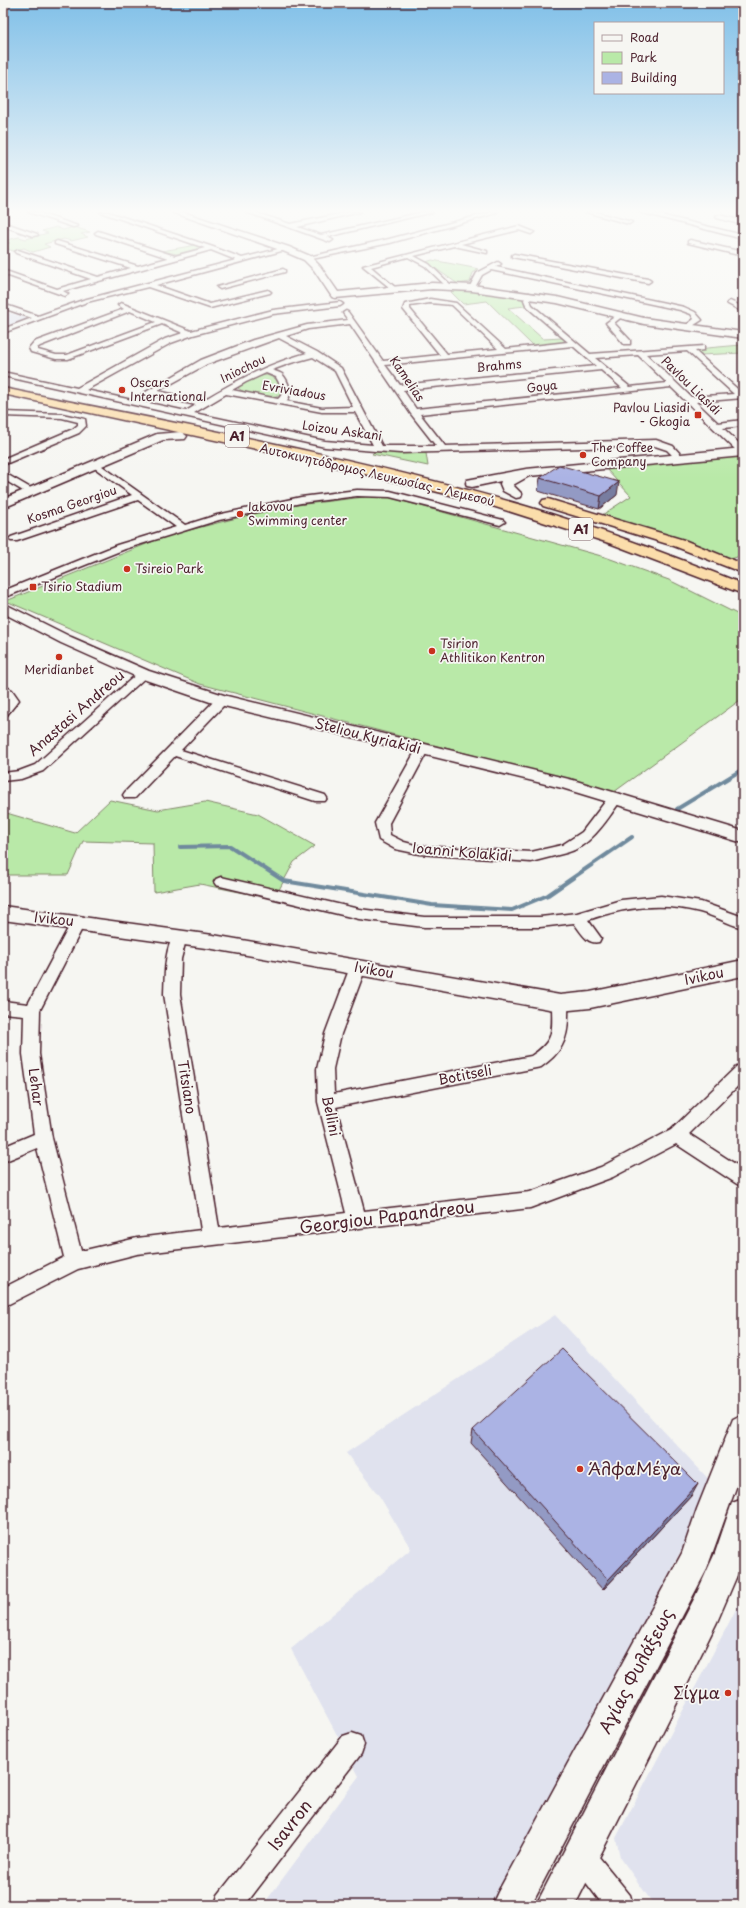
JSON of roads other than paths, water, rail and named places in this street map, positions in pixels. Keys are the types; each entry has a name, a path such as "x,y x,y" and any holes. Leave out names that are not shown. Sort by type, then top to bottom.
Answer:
{"highway":[{"path":"3,379 366,457 453,478 500,494 622,525"},
{"name":"Αυτοκινητόδρομος Λευκωσίας - Λεμεσού","path":"3,385 471,485 668,550 743,580"},
{"name":"Αυτοκινητόδρομος Λευκωσίας - Λεμεσού","path":"3,391 415,482 489,500 660,555 743,589"},
{"path":"3,396 454,500 555,529"},
{"path":"415,482 651,562 743,600"},
{"path":"471,485 516,494 622,525 679,543 743,569"}],"street":[{"path":"3,330 85,301"},
{"path":"113,301 190,333"},
{"path":"196,301 210,306 235,301"},
{"name":"Kamelias","path":"338,301 414,412 443,450"},
{"path":"436,301 407,305 406,309 445,357"},
{"path":"447,301 454,304 504,351"},
{"path":"527,301 529,306 628,389"},
{"path":"561,301 644,321 743,335"},
{"path":"649,301 682,308 693,313 698,320 688,328"},
{"path":"282,302 290,310"},
{"path":"743,304 737,302 730,303 743,310"},
{"path":"79,390 168,341 190,333 290,310 340,304"},
{"path":"3,306 38,318"},
{"path":"130,309 37,344 33,348 35,352 68,357 161,322"},
{"path":"620,315 610,323 627,342"},
{"path":"132,402 204,362 279,335 307,327 352,322"},
{"path":"279,335 314,354 338,370 379,449"},
{"path":"382,363 575,344"},
{"path":"590,356 701,348"},
{"path":"689,350 742,396"},
{"name":"Pavlou Liasidi","path":"640,353 743,452"},
{"name":"Iniochou","path":"187,414 225,391 265,370 288,361 314,354"},
{"name":"Brahms","path":"398,388 602,368"},
{"path":"265,370 279,376 287,392 286,397 281,401"},
{"name":"Loizou Askani","path":"3,374 325,444 379,449 443,450 656,443 670,448 680,458"},
{"name":"Goya","path":"414,412 672,385"},
{"path":"160,394 176,386"},
{"name":"Evriviadous","path":"225,391 322,410 359,409"},
{"path":"150,392 203,404"},
{"path":"688,400 742,396"},
{"path":"3,414 62,416 75,418 82,421 82,426 76,430 3,462"},
{"path":"715,426 743,423"},
{"path":"100,462 147,438 150,435 149,430"},
{"path":"3,504 161,437 181,436"},
{"path":"471,485 526,472 743,452"},
{"path":"100,462 139,496 184,528"},
{"path":"516,494 508,488 506,484 514,478 542,471"},
{"path":"3,475 31,492"},
{"path":"3,594 121,547 224,516 285,502 357,493 390,494 500,522"},
{"name":"Kosma Georgiou","path":"14,538 139,496"},
{"name":"Steliou Kyriakidi","path":"3,607 66,640 143,674 222,700 422,750 567,784 616,797 743,837"},
{"name":"Anastasi Andreou","path":"3,776 21,775 39,768 143,674"},
{"path":"3,689 8,692 13,700 3,712"},
{"path":"130,795 222,700"},
{"name":"Ioanni Kolakidi","path":"422,750 382,823 384,836 400,846 419,850 532,857 566,850 587,836 616,797"},
{"path":"173,751 320,798"},
{"path":"221,882 359,914 424,922 546,921 578,918 598,910 619,905 654,901 687,903 708,908 743,923"},
{"name":"Ivikou","path":"3,913 79,921 180,936 560,1003 590,1000 743,968"},
{"path":"578,918 594,938"},
{"name":"Lehar","path":"74,1261 43,1138 31,1054 32,1010 79,921"},
{"name":"Titsiano","path":"180,936 173,959 172,994 211,1237"},
{"name":"Bellini","path":"357,1220 326,1102 325,1069 333,1034 358,967"},
{"name":"Botitseli","path":"326,1102 535,1062 551,1053 558,1041 560,1003"},
{"path":"3,1007 32,1010"},
{"name":"Georgiou Papandreou","path":"3,1298 74,1261 137,1246 530,1200 607,1172 676,1135 743,1071"},
{"path":"676,1135 743,1179"},
{"path":"3,1155 43,1138"},
{"name":"Αγίας Φυλάξεως","path":"555,1905 628,1766 698,1625 727,1562 734,1521 743,1430"},
{"name":"Αγίας Φυλάξεως","path":"511,1905 695,1560 734,1521"},
{"name":"Isavron","path":"228,1905 352,1745"},
{"path":"581,1855 620,1905"}],"waterway":[{"path":"677,809 743,769"},
{"path":"180,847 230,846 284,881 432,905 512,910 548,895 632,837"}],"place":[{"name":"Oscars International","path":"122,390"},
{"name":"Pavlou Liasidi - Gkogia","path":"698,415"},
{"name":"The Coffee Company","path":"583,455"},
{"name":"Iakovou Swimming center","path":"240,514"},
{"name":"Tsireio Park","path":"127,569"},
{"name":"Tsirio Stadium","path":"33,587"},
{"name":"Tsirion Athlitikon Kentron","path":"432,651"},
{"name":"Meridianbet","path":"59,657"},
{"name":"ΆλφαΜέγα","path":"580,1469"},
{"name":"Σίγμα","path":"728,1693"}]}
